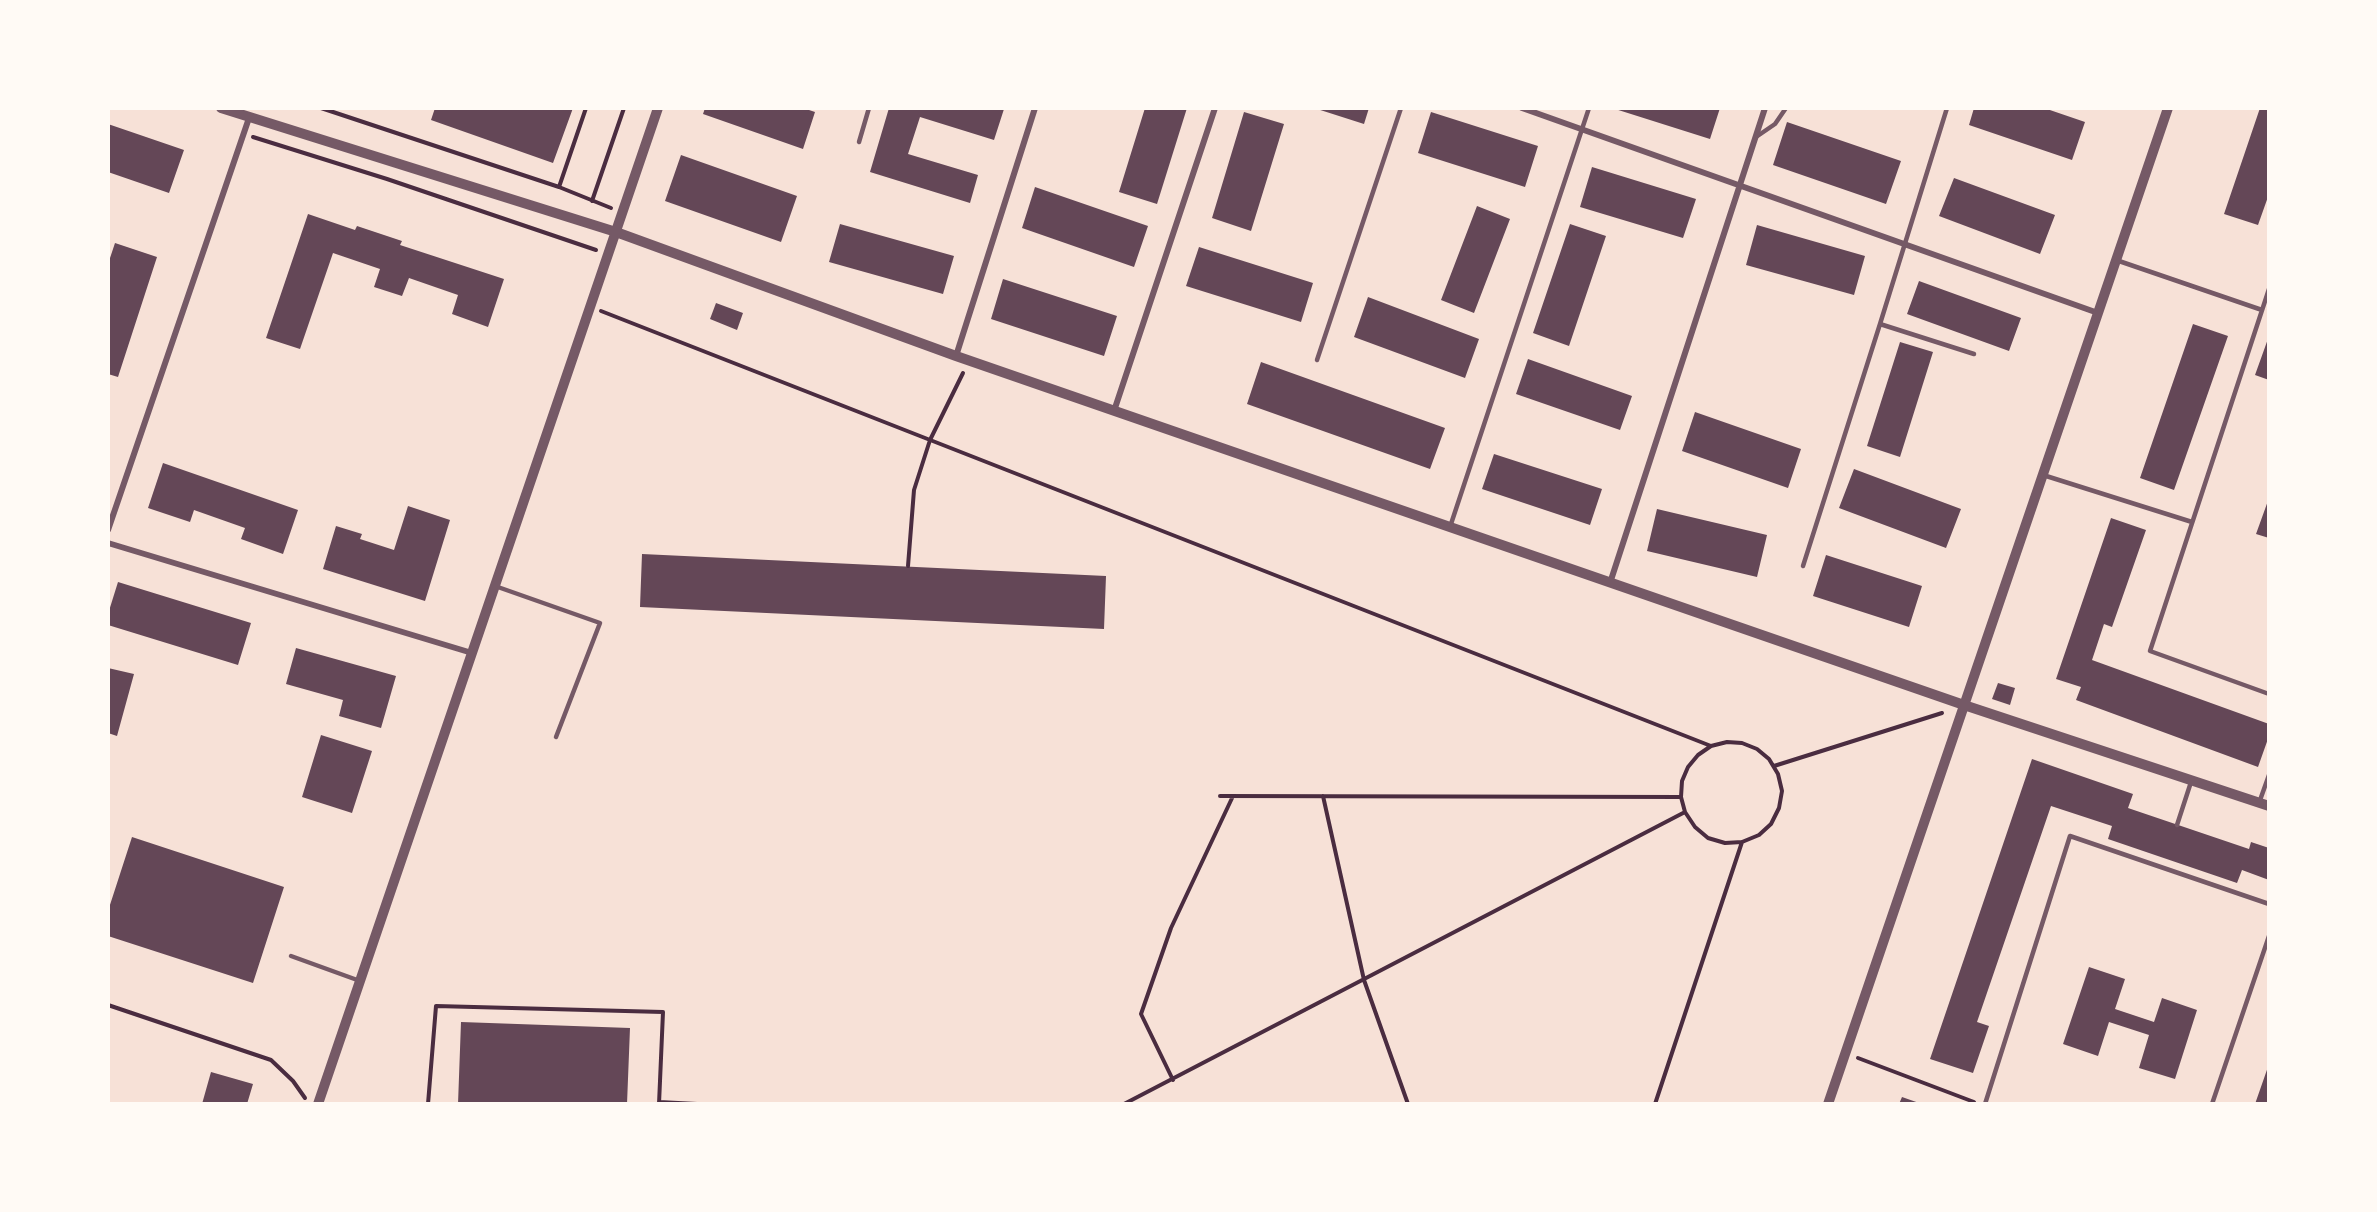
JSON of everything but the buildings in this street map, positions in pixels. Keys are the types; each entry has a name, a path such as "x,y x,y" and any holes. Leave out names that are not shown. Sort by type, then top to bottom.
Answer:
{"street":[{"path":"221,108 251,113 616,232 1114,411 1964,705 2264,804"},
{"path":"318,1104 658,108"},
{"path":"956,356 1035,108"},
{"path":"1114,411 1215,108"},
{"path":"1522,108 2098,313"},
{"path":"1610,583 1765,108"},
{"path":"1828,1104 2168,108"},
{"path":"108,530 251,113"},
{"path":"108,543 472,653"}],"lane":[{"path":"859,142 869,108"},
{"path":"1317,360 1401,108"},
{"path":"1450,527 1589,108"},
{"path":"1755,138 1775,124 1786,108"},
{"path":"1803,566 1947,108"},
{"path":"2116,260 2262,310"},
{"path":"2269,289 2150,651 2269,694"},
{"path":"1880,324 1974,354"},
{"path":"2043,475 2192,522"},
{"path":"495,586 600,623 556,737"},
{"path":"2264,804 2269,775"},
{"path":"2177,825 2192,780"},
{"path":"1985,1104 2070,836 2269,904"},
{"path":"2212,1104 2269,936"},
{"path":"291,956 360,981"}],"path":[{"path":"321,108 559,187 623,213"},
{"path":"559,187 586,108"},
{"path":"592,201 624,108"},
{"path":"244,134 387,179 609,254"},
{"path":"591,306 1711,746"},
{"path":"908,566 914,490 930,440 969,360"},
{"path":"1774,766 1964,705"},
{"path":"1727,742 1742,743 1757,749 1774,766 1782,791 1779,808 1771,824 1759,835 1742,842 1725,843 1708,838 1695,827 1685,812 1681,797 1682,781 1688,767 1698,754 1711,746 1727,742"},
{"path":"1220,796 1681,797"},
{"path":"1173,1080 1141,1014 1171,928 1233,796"},
{"path":"1323,796 1364,980 1408,1104"},
{"path":"1124,1104 1685,812"},
{"path":"1655,1104 1742,842"},
{"path":"108,1005 271,1060 293,1081 308,1104"},
{"path":"428,1104 436,1006 663,1012 659,1103 698,1104"},
{"path":"1846,1053 1979,1104"},
{"path":"1140,1097 1140,1104"}]}
